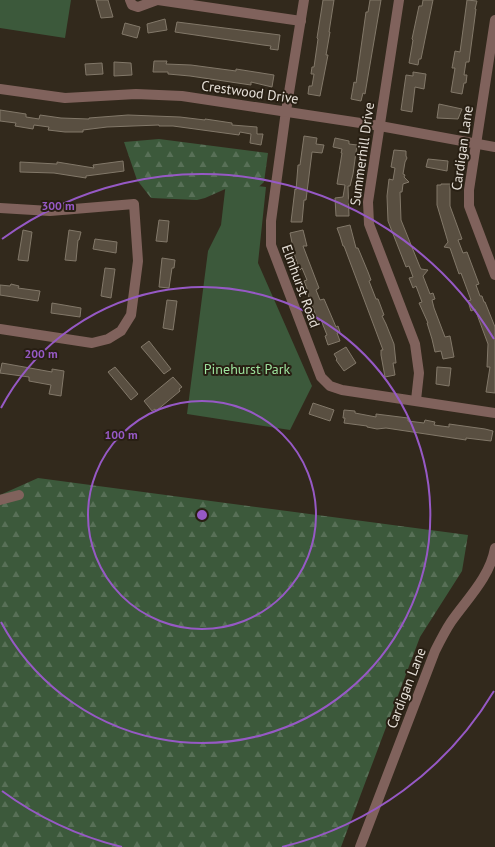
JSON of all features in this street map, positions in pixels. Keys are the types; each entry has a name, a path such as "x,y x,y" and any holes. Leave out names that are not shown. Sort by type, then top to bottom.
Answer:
{"street":[{"path":"130,0 132,5 138,7 158,0 301,21"},
{"name":"Elmhurst Road","path":"304,0 286,111 271,221 271,245 321,377 330,386 342,390 495,412"},
{"name":"Summerhill Drive","path":"399,0 368,202 369,224 414,344 419,373 416,400"},
{"name":"Cardigan Lane","path":"495,20 492,54 468,190 469,206 495,276"},
{"name":"Crestwood Drive","path":"0,89 65,98 136,94 182,96 380,126 495,147"},
{"path":"0,208 50,211 134,204 138,261 131,315 121,331 108,340 92,343 0,328"},
{"path":"0,500 19,495"},
{"name":"Cardigan Lane","path":"360,847 435,651 451,622 481,582 490,566 495,548"}],"green space":[{"path":"0,0 71,0 65,38 0,28"},
{"path":"159,139 268,153 264,182 250,195 237,186 232,186 197,200 151,198 137,180 124,142"},
{"name":"Pinehurst Park","path":"226,182 266,187 258,263 312,386 290,430 187,414 208,251 221,225"},
{"path":"38,478 468,535 462,571 420,637 341,847 0,847 0,495"}],"building":[{"path":"96,0 108,0 113,17 101,18"},
{"path":"323,0 334,0 326,55 328,55 320,96 308,94 309,86 312,86 314,74 311,74 312,67 314,67"},
{"path":"370,0 381,0 365,94 363,93 361,101 351,99 354,82 356,83 366,12 368,12"},
{"path":"423,0 433,0 421,59 419,59 418,65 409,63 419,6 422,6"},
{"path":"467,0 477,1 469,62 466,62 464,75 467,75 466,83 464,83 462,94 451,92 455,68 452,68 455,51 460,52"},
{"path":"165,19 167,30 148,33 147,24"},
{"path":"177,22 280,35 278,50 270,49 271,46 175,32"},
{"path":"125,23 140,27 137,38 122,34"},
{"path":"154,61 167,61 166,64 191,65 236,71 236,69 274,75 272,87 251,82 251,85 168,74 168,72 153,72"},
{"path":"114,62 131,63 132,75 114,76"},
{"path":"102,63 103,74 86,75 85,64"},
{"path":"413,72 426,74 424,89 415,87 412,112 401,110 406,75 413,76"},
{"path":"439,104 462,109 458,119 437,118"},
{"path":"0,110 26,114 26,117 39,119 40,115 61,118 89,119 128,115 205,119 232,123 232,125 257,127 257,134 263,134 261,145 250,143 251,134 240,132 239,135 159,125 107,127 83,130 83,132 65,132 48,130 49,127 34,125 33,129 15,126 16,123 0,121"},
{"path":"304,136 317,138 316,144 324,145 322,153 312,152 302,222 291,222 298,165 300,165"},
{"path":"335,138 349,141 349,144 357,145 353,174 350,186 348,186 349,216 336,216 335,198 343,197 345,185 337,184 342,149 333,147"},
{"path":"394,150 406,151 407,158 403,174 409,182 403,184 402,192 400,192 401,220 421,269 428,270 423,276 430,294 433,293 435,299 432,300 434,308 445,337 450,336 454,357 443,359 441,351 435,352 428,323 419,303 422,302 416,286 413,288 409,278 413,277 409,266 406,267 388,221 387,196 389,179 393,180 395,168 391,167"},
{"path":"428,159 448,161 447,171 426,167"},
{"path":"123,161 124,171 86,176 86,178 54,173 20,172 20,162 57,164 57,162 94,168 93,165"},
{"path":"450,184 450,206 462,239 458,240 463,253 467,252 479,284 476,285 480,296 482,296 485,302 495,327 495,393 486,392 490,367 487,367 488,344 475,309 471,311 468,301 471,300 461,273 459,274 450,248 444,247 448,242 437,205 437,185"},
{"path":"159,220 169,221 167,242 156,241"},
{"path":"350,225 356,248 358,248 368,272 371,280 369,281 376,299 378,299 384,315 382,316 394,344 396,363 393,363 395,375 385,377 381,355 381,350 383,350 337,228"},
{"path":"23,230 32,232 28,261 18,260"},
{"path":"69,230 81,232 78,240 76,261 65,260"},
{"path":"303,230 307,246 303,246 319,288 316,290 320,300 324,299 336,327 338,326 340,332 337,333 340,341 328,345 325,336 327,335 321,320 318,321 307,292 308,291 304,281 307,280 302,268 300,270 295,257 290,233"},
{"path":"95,239 117,242 116,253 93,249"},
{"path":"162,258 175,260 174,268 172,268 169,288 159,287"},
{"path":"105,268 115,269 111,298 101,296"},
{"path":"11,284 19,286 18,288 40,291 38,301 0,295 0,285 10,286"},
{"path":"167,300 177,301 173,330 163,328"},
{"path":"52,303 81,308 80,317 51,313"},
{"path":"149,341 171,369 164,374 141,347"},
{"path":"346,347 356,363 344,371 336,360 337,359 334,354"},
{"path":"2,363 52,372 52,369 64,371 61,396 49,394 51,385 29,381 29,377 0,373"},
{"path":"115,367 138,394 131,400 108,372"},
{"path":"437,367 451,368 449,386 436,384"},
{"path":"173,377 182,387 179,389 180,391 156,411 155,409 152,411 144,401"},
{"path":"313,403 334,410 330,421 309,414"},
{"path":"344,410 355,411 355,413 376,417 376,414 408,418 408,421 424,423 425,420 435,422 434,425 449,427 449,424 493,431 491,441 466,438 466,440 386,428 377,429 344,423"}]}
